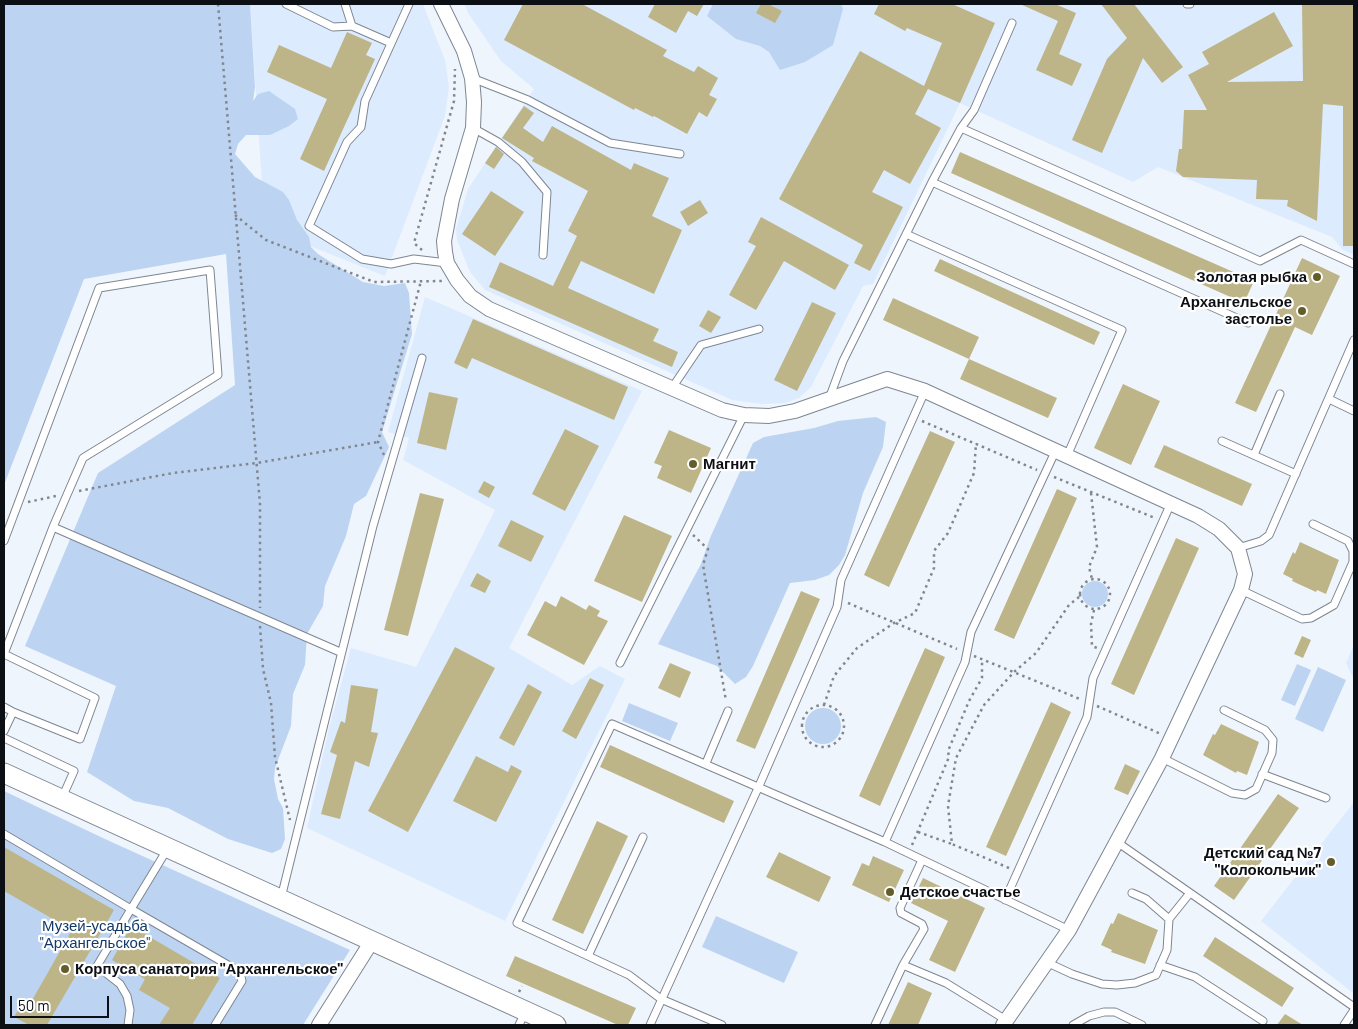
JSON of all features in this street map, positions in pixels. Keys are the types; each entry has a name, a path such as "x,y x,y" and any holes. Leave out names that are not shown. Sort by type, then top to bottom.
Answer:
{"street":[{"path":"441,4 464,50 472,78 474,102 473,128 449,214 444,241 447,263 457,280 470,296 489,309 722,410 744,415 769,416 795,412 887,379 925,391 1210,522 1229,537 1238,548 1245,574 1241,590 1162,758 1069,930 1004,1023"},
{"path":"4,773 372,941 522,1018 556,1025"},
{"path":"319,1025 372,941"}],"lane":[{"path":"286,4 333,27 352,26 391,43"},
{"path":"345,4 352,26"},
{"path":"409,4 365,102 361,127 347,142 309,226 362,259 391,264 414,259 447,263"},
{"path":"828,399 843,361 932,182 961,128 974,110 1012,23"},
{"path":"472,78 528,100 610,143 680,154"},
{"path":"473,128 498,142 516,157 547,192 543,255"},
{"path":"961,128 1260,261 1301,240 1354,264"},
{"path":"932,182 1248,323"},
{"path":"886,842 965,662 971,632 1122,330 906,234"},
{"path":"4,541 99,288 210,270 218,375 84,458 53,527 4,654 95,698 80,739 4,707"},
{"path":"672,388 701,345 758,330"},
{"path":"1238,548 1261,541 1269,535 1354,340"},
{"path":"281,898 372,526 422,358"},
{"path":"650,1025 759,786 837,607 841,580 925,391"},
{"path":"1254,455 1280,394"},
{"path":"1329,399 1354,410"},
{"path":"620,663 744,415"},
{"path":"1222,441 1296,474"},
{"path":"1005,900 1087,717 1093,678 1171,503"},
{"path":"1241,590 1302,619 1311,618 1334,605 1353,562 1353,551 1348,540 1313,524"},
{"path":"53,527 340,652"},
{"path":"1162,758 1232,794 1245,795 1256,789 1272,752 1273,740 1265,730 1224,710"},
{"path":"706,764 728,711"},
{"path":"4,731 14,712"},
{"path":"722,1025 661,999 629,975 518,923 612,724 886,842 1069,930"},
{"path":"4,738 74,771 61,799"},
{"path":"1262,774 1326,798"},
{"path":"4,834 240,972 242,981 215,1025"},
{"path":"588,956 643,837"},
{"path":"1117,842 1354,1009 1344,1025"},
{"path":"128,1025 130,1010 127,996 120,984 97,966 169,848"},
{"path":"875,1025 903,964 924,929 922,924 901,913 900,908 922,860"},
{"path":"1132,892 1146,899 1170,920"},
{"path":"1046,962 1072,974 1102,984 1135,983 1156,975 1167,950 1170,920 1190,893"},
{"path":"903,964 946,983 1004,1023"},
{"path":"1160,965 1195,977 1263,1021"},
{"path":"1073,1025 1088,1016 1104,1012 1115,1012 1142,1025"}],"path":[{"path":"218,4 260,504 260,617 263,669 271,703 275,757 296,841"},
{"path":"433,262 414,243 454,101 455,66"},
{"path":"235,215 266,240 374,282 457,280"},
{"path":"390,469 378,442 421,281"},
{"path":"18,504 173,473 257,463 378,442"},
{"path":"824,705 839,712 845,727 838,742 823,748 808,741 802,726 809,711 824,705 834,676 857,648 894,623 915,612 934,568 934,551 948,533 974,473 976,443"},
{"path":"1091,492 1097,547 1089,567 1092,579"},
{"path":"687,529 708,549 704,565 728,711"},
{"path":"952,844 948,806 956,758 984,705 1014,672 1036,653 1069,605 1079,597 1082,586 1092,579 1100,580 1106,584 1110,595 1105,606 1094,610 1086,607 1079,597"},
{"path":"838,598 1171,738"},
{"path":"1094,610 1091,624 1092,646 1105,652"},
{"path":"908,853 949,757 948,752 951,743 969,701 982,678 982,659"},
{"path":"918,832 1018,872"}],"shaded area":[{"path":"250,4 423,4 445,60 449,87 445,116 385,276 265,228"},
{"path":"464,4 1354,4 1354,255 1343,250 1332,237 1158,167 1133,182 960,103 873,284 863,286 811,387 799,398 785,403 762,404 732,400 485,290 470,272 457,240 456,229 468,189 534,89 501,61 468,13"},
{"path":"425,297 642,391 509,648 572,685 600,666 625,679 505,921 307,828 329,728 351,648 416,667 495,510 403,460 409,438 388,432"},
{"path":"1354,645 1354,680 1346,663"},
{"name":"Детский сад №7 \"Колокольчик\"","path":"1354,802 1354,991 1353,993 1261,921"}],"green space":[{"path":"4,4 250,4 255,87 253,101 258,94 269,91 295,109 298,119 289,126 270,135 246,135 238,144 235,154 255,177 283,192 289,200 297,220 309,237 311,247 318,254 363,282 384,286 405,283 409,293 412,334 382,432 389,447 366,496 354,504 346,536 325,586 323,606 307,634 305,665 293,694 291,726 275,768 274,779 278,799 283,808 285,839 281,849 272,853 228,839 168,808 134,801 87,772 116,686 25,646 98,473 235,385 226,254 84,279 4,485"},
{"path":"713,4 841,4 843,9 833,45 805,62 780,70 769,52 760,46 736,39 707,16"},
{"path":"876,417 886,422 883,447 863,493 845,555 839,565 829,575 815,580 790,583 753,666 746,677 735,684 717,666 658,644 701,564 710,538 753,443 764,437 814,428 838,421"},
{"path":"1095,581 1105,584 1108,594 1105,604 1095,607 1085,604 1082,594 1085,584"},
{"path":"1297,664 1311,670 1295,706 1281,700"},
{"path":"1318,667 1346,680 1323,732 1295,719"},
{"path":"629,703 678,723 670,741 622,721"},
{"path":"823,708 836,713 841,726 836,739 823,744 810,739 805,726 810,713"},
{"name":"Музей-усадьба \"Архангельское\"","path":"4,791 350,950 303,1025 4,1025"},
{"path":"716,916 798,952 784,983 702,947"}],"building":[{"path":"523,4 582,4 667,50 663,56 694,72 698,66 718,78 709,95 717,99 707,117 699,112 687,134 654,116 635,108 634,110 504,40"},
{"path":"655,4 704,4 697,16 688,11 676,33 648,17"},
{"path":"761,4 768,4 782,11 775,23 756,13"},
{"path":"879,4 952,4 995,23 960,103 928,89 915,114 941,128 910,184 884,170 872,192 903,207 870,271 854,263 863,245 779,199 860,51 924,86 942,43 907,28 905,31 874,14"},
{"path":"1020,4 1055,4 1076,13 1059,54 1082,64 1072,86 1036,70 1058,21"},
{"path":"1101,4 1134,4 1183,67 1162,83 1143,58 1102,153 1072,140 1107,59 1127,38"},
{"path":"1302,4 1354,4 1354,246 1343,246 1343,106 1323,104 1317,221 1287,206 1288,200 1256,199 1257,180 1183,177 1176,171 1179,149 1182,149 1184,110 1207,110 1188,75 1209,64 1202,52 1274,12 1293,46 1227,82 1303,81"},
{"path":"347,32 372,43 366,55 375,59 324,171 300,159 327,99 267,72 279,45 331,68"},
{"path":"524,106 534,113 523,128 543,142 552,126 631,170 634,163 669,178 652,216 682,230 654,294 581,261 568,288 659,329 653,341 678,352 672,367 489,287 500,262 553,286 577,236 568,231 588,191 532,161 534,158 502,138"},
{"path":"496,147 504,154 494,169 485,163"},
{"path":"960,152 1254,281 1244,303 951,173"},
{"path":"491,191 524,212 495,256 462,234"},
{"path":"700,200 708,213 688,226 680,212"},
{"path":"761,217 849,265 835,290 784,261 756,310 729,295 756,246 748,242"},
{"path":"1302,258 1340,276 1312,335 1295,327 1256,412 1235,403"},
{"path":"940,259 1100,332 1094,345 934,271"},
{"path":"893,298 979,337 969,359 883,320"},
{"path":"812,302 836,313 797,391 774,380"},
{"path":"708,310 721,317 711,333 699,326"},
{"path":"473,319 628,387 614,420 472,358 467,369 454,363"},
{"path":"969,359 1057,398 1048,418 960,379"},
{"path":"1123,384 1160,401 1131,465 1094,448"},
{"path":"429,392 458,398 446,450 417,443"},
{"path":"565,429 599,446 565,511 532,494"},
{"path":"669,430 711,448 691,493 657,478 662,466 654,463"},
{"path":"930,431 955,442 889,587 864,575"},
{"path":"1164,445 1252,484 1242,506 1154,467"},
{"path":"484,481 495,487 489,498 478,492"},
{"path":"1057,489 1077,498 1014,639 994,630"},
{"path":"420,493 444,499 408,636 384,630"},
{"path":"624,515 672,536 642,602 594,581"},
{"path":"511,520 544,536 531,562 498,546"},
{"path":"1176,538 1199,548 1134,695 1111,684"},
{"path":"1300,542 1339,560 1326,594 1317,590 1316,592 1292,581 1293,579 1283,574"},
{"path":"477,573 491,581 485,593 470,586"},
{"path":"801,591 820,599 755,749 736,741"},
{"path":"561,596 586,610 589,605 600,611 597,616 608,621 584,665 527,635 545,601 556,607"},
{"path":"1302,636 1311,640 1303,658 1294,654"},
{"path":"455,647 495,668 408,832 368,811"},
{"path":"925,648 945,657 880,806 859,796"},
{"path":"670,663 691,672 680,698 658,688"},
{"path":"590,678 604,685 576,739 562,731"},
{"path":"528,684 542,692 514,746 499,738"},
{"path":"351,685 378,689 371,732 378,733 369,767 355,761 340,819 321,814 337,755 330,752 341,721 345,723"},
{"path":"1051,702 1071,712 1006,856 986,847"},
{"path":"1221,724 1259,742 1247,775 1237,771 1236,773 1203,755 1213,734 1215,735"},
{"path":"610,745 734,801 724,823 600,767"},
{"path":"476,756 508,772 511,765 522,771 496,822 453,801"},
{"path":"1125,764 1140,771 1128,795 1114,789"},
{"path":"1278,794 1299,808 1234,900 1214,886"},
{"path":"597,821 628,836 583,934 552,920"},
{"name":"Корпуса санатория \"Архангельское\"","path":"4,847 114,910 47,1025 29,1025 14,1017 20,1007 26,1011 72,930 4,891"},
{"path":"779,852 831,877 819,902 766,877"},
{"path":"873,856 904,870 889,902 852,885 862,863 869,866"},
{"path":"923,878 985,908 955,972 929,960 948,921 911,903"},
{"path":"1118,913 1158,930 1145,964 1111,952 1112,950 1101,945"},
{"name":"Корпуса санатория \"Архангельское\"","path":"131,926 220,978 192,1025 159,1025 170,1008 139,990 145,979 112,960"},
{"path":"1215,937 1294,988 1282,1007 1203,956"},
{"path":"515,956 636,1008 628,1025 618,1025 506,976"},
{"path":"908,982 932,993 918,1025 888,1025"},
{"path":"1285,1014 1303,1025 1277,1025"}],"place":[{"name":"Золотая рыбка","path":"1317,277"},
{"name":"Архангельское застолье","path":"1302,311"},
{"name":"Магнит","path":"693,464"},
{"name":"Детский сад №7 \"Колокольчик\"","path":"1331,862"},
{"name":"Детское счастье","path":"890,892"},
{"name":"Корпуса санатория \"Архангельское\"","path":"65,969"}]}
